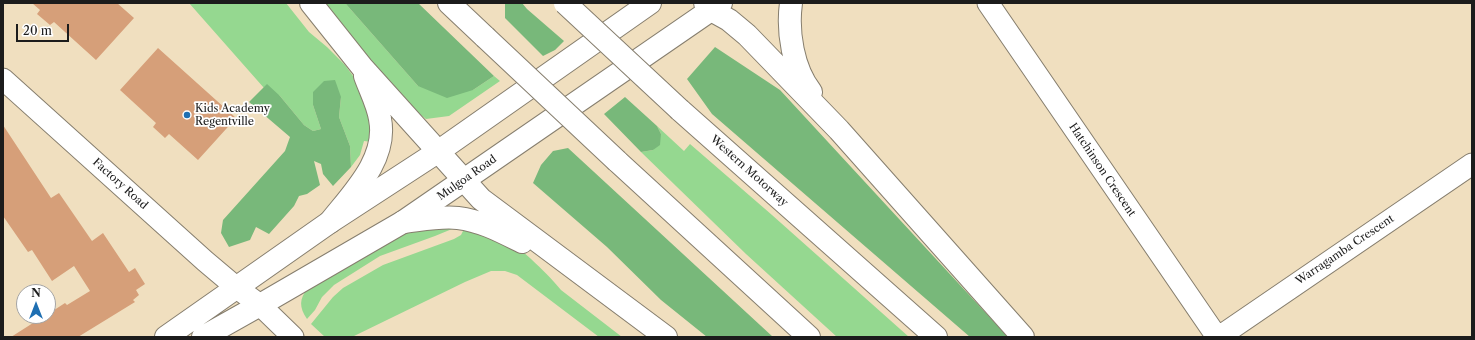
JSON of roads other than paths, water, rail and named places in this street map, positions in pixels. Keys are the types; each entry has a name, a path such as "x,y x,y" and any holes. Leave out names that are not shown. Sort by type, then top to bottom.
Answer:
{"main road":[{"path":"311,3 362,67 481,199 666,337"},
{"path":"449,3 617,162 809,337"},
{"name":"Western Motorway","path":"565,3 680,110 936,337"},
{"path":"166,337 330,222 438,151 650,3"},
{"path":"791,3 789,30 793,52 805,84 839,130"},
{"path":"712,5 747,35 839,130 1023,337"},
{"name":"Mulgoa Road","path":"203,337 403,222 465,180 712,5"},
{"path":"330,222 371,169 379,150 380,119 362,67"},
{"path":"403,222 448,218 463,219 480,223 501,232 581,274"}],"street":[{"name":"Hatchinson Crescent","path":"988,3 1218,337"},
{"name":"Factory Road","path":"7,89 237,288 260,305 293,337"},
{"name":"Warragamba Crescent","path":"1218,337 1472,164"}],"place":[{"name":"Kids Academy Regentville","path":"187,115"}]}
